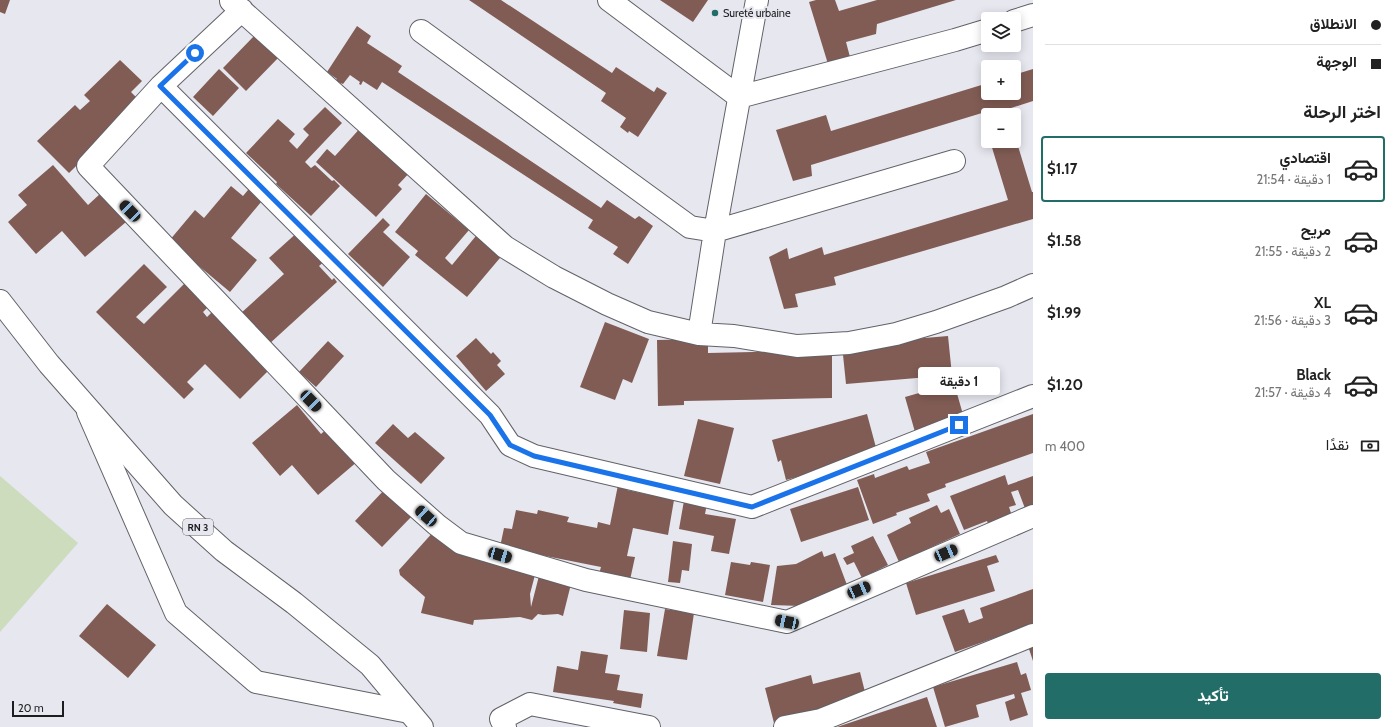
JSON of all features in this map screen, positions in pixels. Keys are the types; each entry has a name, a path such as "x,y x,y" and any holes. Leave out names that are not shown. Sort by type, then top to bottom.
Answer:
{"street":[{"path":"609,0 739,97"},
{"path":"699,334 715,231 757,0"},
{"path":"1033,285 1006,297 936,322 896,334 849,343 797,346 734,336 699,334 648,322 607,304 554,277 505,247 236,5 88,166 386,480 437,525 461,543 586,580 787,622 1033,516"},
{"path":"1021,19 1033,16"},
{"path":"421,31 690,227 715,231 954,161"},
{"path":"739,97 981,32"},
{"path":"160,86 490,415 510,445 534,456 752,507 1033,396"},
{"name":"RN 3","path":"0,301 49,364 173,504 224,551 294,603 370,665 416,719"},
{"path":"85,405 176,614 256,682 416,719"},
{"path":"785,727 821,720 1033,635"},
{"path":"505,727 500,719 530,704 649,727"}],"green space":[{"path":"0,476 78,543 0,632"}],"building":[{"path":"0,0 10,0 5,14 0,12"},
{"path":"469,0 501,0 612,73 616,67 654,92 657,87 667,93 638,137 629,131 628,133 620,127 626,118 601,101 606,93"},
{"path":"660,0 708,0 693,22"},
{"path":"816,0 835,0 839,11 877,0 956,0 877,24 876,34 846,42 850,57 828,64 809,2"},
{"path":"357,26 371,36 367,43 402,66 398,72 601,208 607,200 635,219 639,216 653,226 628,264 613,254 618,247 588,228 593,220 382,82 377,90 363,81 361,85 359,84 360,82 350,75 343,84 335,81 337,79 327,72"},
{"path":"255,35 279,57 246,91 223,68"},
{"path":"120,60 142,81 131,92 141,102 69,173 37,141 75,105 80,110 90,101 84,95"},
{"path":"219,69 239,88 213,116 193,97"},
{"path":"1033,69 1033,101 1011,108 981,108 981,113 811,165 812,176 793,181 776,130 826,115 831,131 981,85 981,100 1021,100 1021,73"},
{"path":"325,107 342,123 305,162 311,168 315,165 332,181 334,180 340,186 311,216 276,184 277,182 246,153 278,119 295,134 289,141 297,149 309,135 303,129"},
{"path":"363,125 412,170 398,185 402,189 376,217 316,162 327,149 335,156"},
{"path":"992,148 1019,148 1033,192 1033,219 834,277 836,285 795,294 798,307 784,309 769,257 787,248 789,259 822,247 824,255 1008,200"},
{"path":"53,165 88,205 101,193 126,222 85,257 62,231 36,254 8,222 27,205 18,195"},
{"path":"253,184 266,196 231,238 257,260 230,292 169,241 195,210 204,218 231,186 243,196"},
{"path":"426,194 469,230 445,258 452,265 480,231 505,252 467,297 415,255 418,251 395,232"},
{"path":"383,218 390,225 383,232 410,257 383,287 348,254"},
{"path":"300,230 327,259 319,266 332,280 334,278 337,282 268,345 240,314 284,274 269,258"},
{"path":"144,264 167,287 136,317 144,324 185,283 210,305 203,312 207,317 214,310 272,367 240,399 205,364 187,382 194,389 184,399 96,312"},
{"path":"605,322 649,339 632,383 623,379 615,400 580,387"},
{"path":"948,336 952,375 846,384 842,345"},
{"path":"476,338 491,354 493,352 501,361 497,365 505,374 486,391 456,356"},
{"path":"708,339 708,353 832,350 832,398 684,401 684,405 658,406 657,340"},
{"path":"328,341 344,356 316,387 299,372"},
{"path":"954,383 964,418 915,432 905,397"},
{"path":"297,405 321,434 329,427 358,461 318,495 292,465 280,476 252,443"},
{"path":"867,414 878,455 786,480 781,460 778,462 772,440"},
{"path":"1033,414 1033,453 945,484 946,487 927,494 930,501 896,513 897,515 873,524 857,480 874,474 875,478 907,466 909,470 930,463 926,452"},
{"path":"698,419 734,428 720,484 684,476"},
{"path":"393,424 408,438 415,432 445,458 421,484 375,443"},
{"path":"1005,475 1008,485 1033,476 1033,508 1026,511 1018,490 1011,492 1016,505 1009,507 1012,516 989,526 987,521 964,530 950,496"},
{"path":"618,485 628,487 627,490 674,500 668,535 633,528 627,556 635,557 630,580 599,574 601,567 500,547 504,528 512,529 516,510 537,514 538,510 569,517 567,522 597,528 598,522 610,525"},
{"path":"858,487 869,520 801,542 790,509"},
{"path":"386,488 413,515 382,547 355,521"},
{"path":"685,495 708,499 705,514 736,519 729,554 711,551 714,536 679,529"},
{"path":"937,505 941,513 949,509 960,534 899,562 887,535 911,523 909,518"},
{"path":"435,530 536,571 530,594 531,607 540,572 572,580 563,616 558,614 538,614 532,620 520,617 474,620 473,625 421,613 425,597 400,575 399,570"},
{"path":"873,536 888,565 862,578 854,562 847,565 843,558 854,553 851,546"},
{"path":"673,541 692,544 689,571 682,570 680,583 668,582"},
{"path":"822,551 824,557 835,553 847,585 801,606 771,605 777,566 796,564"},
{"path":"996,555 999,562 987,566 995,591 916,615 906,583"},
{"path":"731,562 750,565 751,562 770,565 763,602 725,595"},
{"path":"1033,589 1033,624 955,652 942,616 964,609 969,623 983,618 980,608"},
{"path":"107,604 156,645 128,678 79,636"},
{"path":"665,609 694,613 687,660 657,656"},
{"path":"624,610 650,613 647,652 620,649"},
{"path":"1033,645 1033,661 1028,646"},
{"path":"581,651 608,655 605,673 620,675 617,690 643,694 641,708 613,703 614,701 553,692 557,666 578,670"},
{"path":"1017,662 1021,675 1026,673 1031,690 1021,693 1028,715 1010,721 1005,702 1015,698 1014,694 976,705 979,717 945,727 933,687"},
{"path":"860,672 866,696 819,709 820,711 774,723 765,688 811,675 813,684"},
{"path":"927,697 937,727 837,727"}],"place":[{"name":"Sureté urbaine","path":"715,13"}],"route":[{"path":"195,53 160,86 490,415 510,445 534,456 752,507 959,425"}]}
